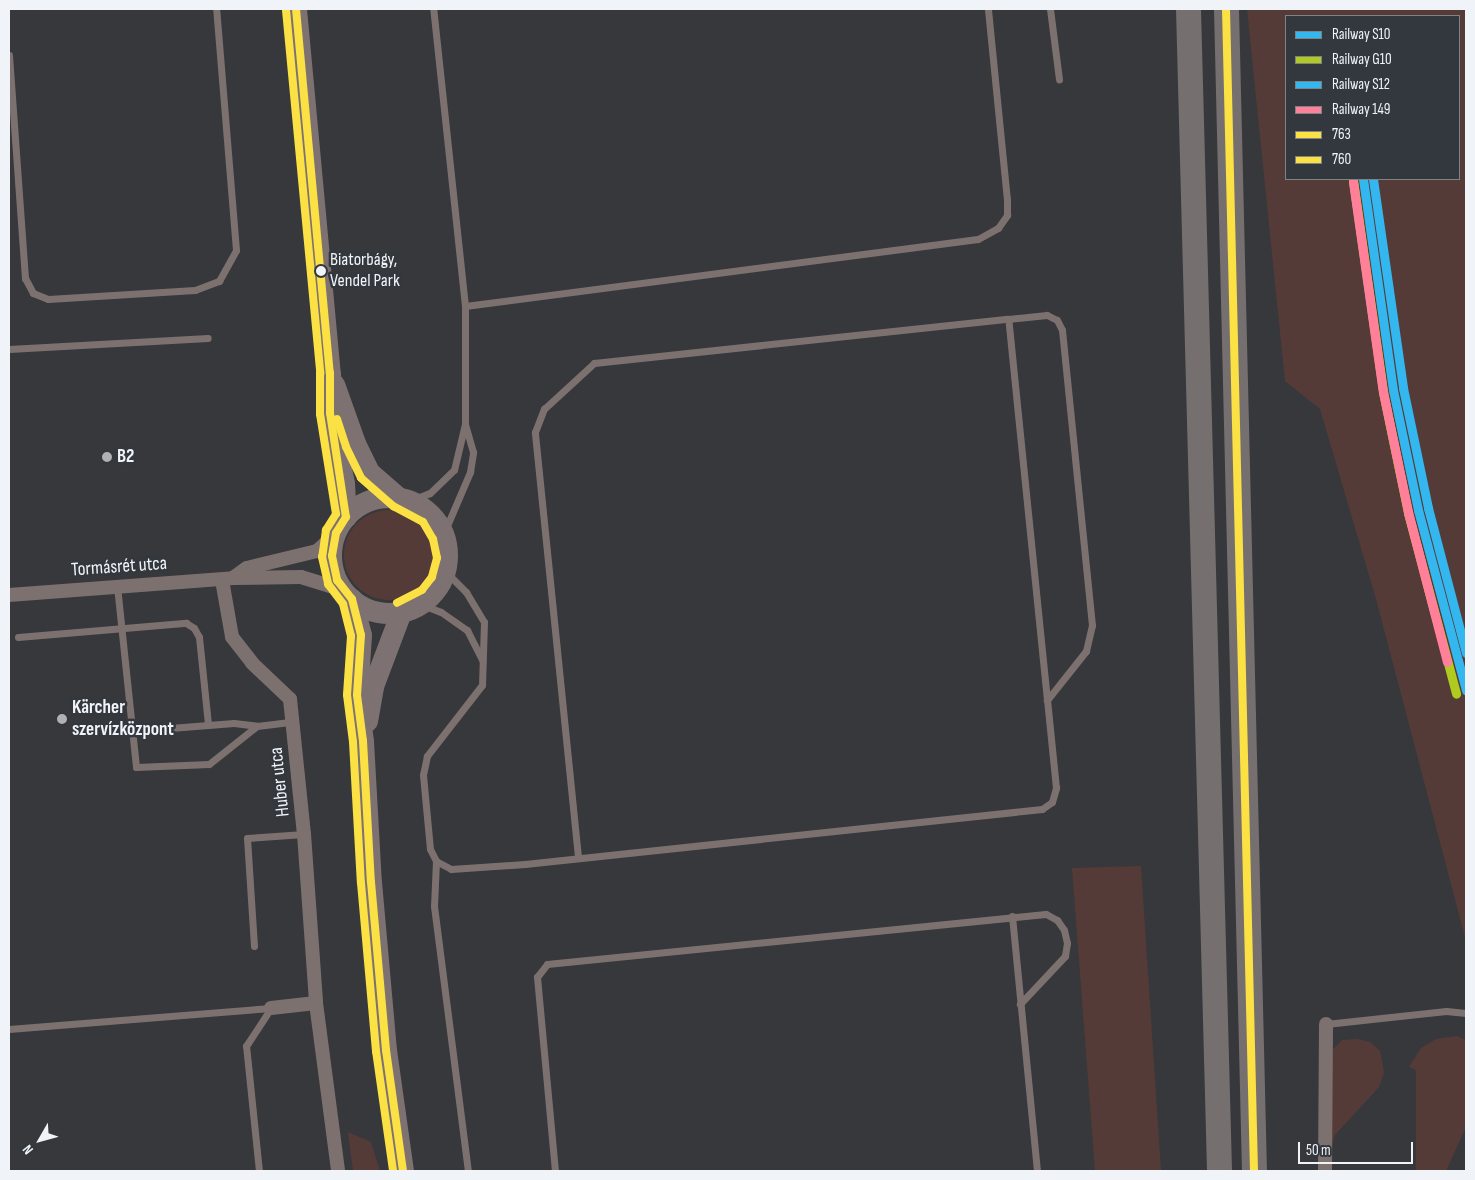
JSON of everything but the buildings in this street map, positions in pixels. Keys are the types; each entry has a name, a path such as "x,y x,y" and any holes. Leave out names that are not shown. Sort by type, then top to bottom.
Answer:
{"highway":[{"path":"1188,9 1219,1171"},
{"path":"1226,9 1254,1171"}],"main road":[{"path":"296,9 330,373 330,413 344,483 341,525 332,545 333,568 348,594 361,635 357,695 363,741 371,882 386,1050 403,1171"},
{"path":"330,373 364,464 382,486 430,514 443,535 447,559 445,571 436,590 411,608 373,686 363,741"},
{"path":"341,525 370,500 404,500"},
{"path":"348,594 375,611 411,608"}],"street":[{"path":"227,579 247,568 317,552 341,525"},
{"name":"Tormásrét utca","path":"9,595 117,585 300,577 348,594"},
{"name":"Huber utca","path":"227,579 232,637 252,663 290,699 304,834 316,1003 338,1171"},
{"path":"270,1008 316,1003"},
{"path":"1325,1171 1326,1024"}],"lane":[{"path":"9,55 25,278 33,292 48,299 194,290 219,281 236,250 216,9"},
{"path":"404,500 430,493 454,470 465,424 465,306 433,9"},
{"path":"465,306 978,239 998,228 1007,215 1007,200 988,9"},
{"path":"1050,9 1059,79"},
{"path":"578,858 535,432 544,409 594,363 1047,315 1057,320 1062,330 1092,625 1086,651 1047,700"},
{"path":"436,861 451,869 466,870 1042,809 1052,802 1056,788 1008,319"},
{"path":"9,349 208,338"},
{"path":"443,535 470,472 473,452 465,424"},
{"path":"445,571 466,592 484,622 482,685 427,756 422,776 430,849 436,861 434,906 468,1171"},
{"path":"117,585 136,767 169,768 209,764 256,726"},
{"path":"411,608 441,612 467,630 483,662"},
{"path":"18,637 186,623 194,628 199,637 208,724"},
{"path":"132,731 208,724 256,726 292,722"},
{"path":"254,946 247,838 304,834"},
{"path":"555,1171 537,977 548,964 1046,914 1057,920 1067,943 1065,956 1020,1004"},
{"path":"1012,916 1037,1171"},
{"path":"9,1029 270,1008"},
{"path":"259,1171 246,1046 270,1008"},
{"path":"1326,1024 1446,1011 1466,1013"}],"shaded area":[{"path":"1247,9 1466,9 1466,941 1376,599 1320,409 1285,381"},
{"path":"389,510 406,514 421,523 430,538 434,555 430,572 421,587 406,596 389,600 372,596 357,587 348,572 344,555 348,538 357,523 372,514"},
{"path":"1141,866 1161,1171 1095,1171 1072,868"},
{"path":"1457,1036 1466,1040 1466,1127 1446,1171 1416,1171 1416,1070 1409,1067 1421,1048 1436,1039"},
{"path":"1357,1039 1370,1042 1380,1051 1384,1072 1379,1087 1335,1135 1329,1155 1330,1052 1342,1040"},
{"path":"348,1132 371,1142 380,1171 353,1171"}],"rail line":[{"name":"G10","path":"1353,180 1383,392 1408,513 1456,694"},
{"name":"S10","path":"1363,180 1393,390 1418,510 1466,691"},
{"name":"S12","path":"1373,180 1403,388 1428,508 1466,653"},
{"name":"149","path":"1353,182 1383,392 1408,512 1447,662"}],"transit line":[{"name":"763","path":"296,9 330,373 330,413 346,517 336,533 332,556 337,580 352,599 361,635 357,695 363,741 371,882 386,1050 403,1171"},
{"name":"763","path":"1226,9 1254,1171"},
{"name":"760","path":"286,10 320,373 320,414 336,514 326,530 322,557 328,584 343,604 351,636 347,695 353,742 361,883 376,1051 393,1171"},
{"name":"760","path":"337,419 346,447 361,478 393,506 423,522 433,539 437,558 432,577 422,590 397,603"}],"place":[{"name":"Biatorbágy, Vendel Park","path":"321,271"},
{"name":"B2","path":"107,457"},
{"name":"Kärcher szervízközpont","path":"62,719"}]}
